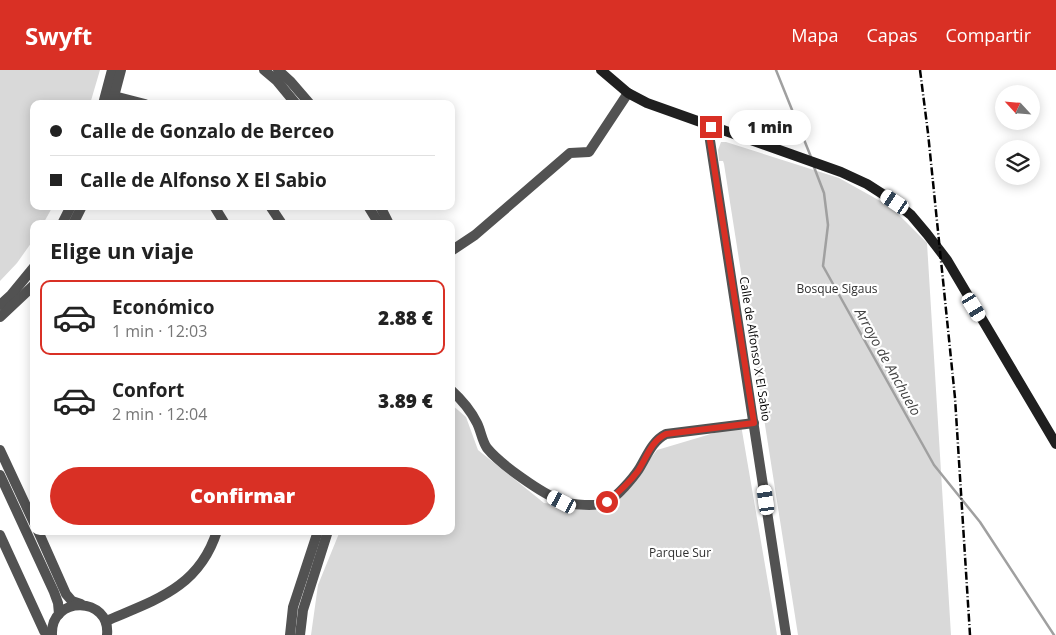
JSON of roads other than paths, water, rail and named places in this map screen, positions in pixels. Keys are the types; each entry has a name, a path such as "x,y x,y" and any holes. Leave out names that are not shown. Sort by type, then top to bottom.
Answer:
{"street":[{"path":"104,100 112,70"},
{"path":"114,100 121,70"},
{"path":"264,70 277,81 293,100"},
{"path":"278,70 307,100"},
{"path":"600,70 628,93 647,104 827,166 867,184 895,202 910,215 947,260 1056,444"},
{"path":"455,248 475,235 570,153 589,152 628,93"},
{"name":"Calle de Alfonso X El Sabio","path":"711,127 709,134 786,635"},
{"path":"0,305 30,272"},
{"path":"0,317 30,289"},
{"path":"455,394 468,409 477,423 486,446 495,456 538,489 562,502 579,504 590,505 607,502 620,491 638,470 658,438 666,434 754,423"},
{"path":"0,450 30,514"},
{"path":"0,475 54,592 59,614"},
{"path":"40,535 66,594 72,601 97,611 109,630 186,582 202,563 216,535"},
{"path":"290,635 294,607 317,535"},
{"path":"300,635 303,610 327,535"},
{"path":"2,542 47,635"},
{"path":"52,635 59,614 67,608 82,605"}],"waterway":[{"name":"Arroyo de Anchuelo","path":"776,70 811,157"},
{"name":"Arroyo de Anchuelo","path":"814,167 824,193 828,225 823,266 934,465 980,522 1054,635"}],"railway":[{"path":"920,70 955,398 970,635"}],"park label":[{"name":"Bosque Sigaus","path":"837,289"},
{"name":"Parque Sur","path":"680,553"}]}
